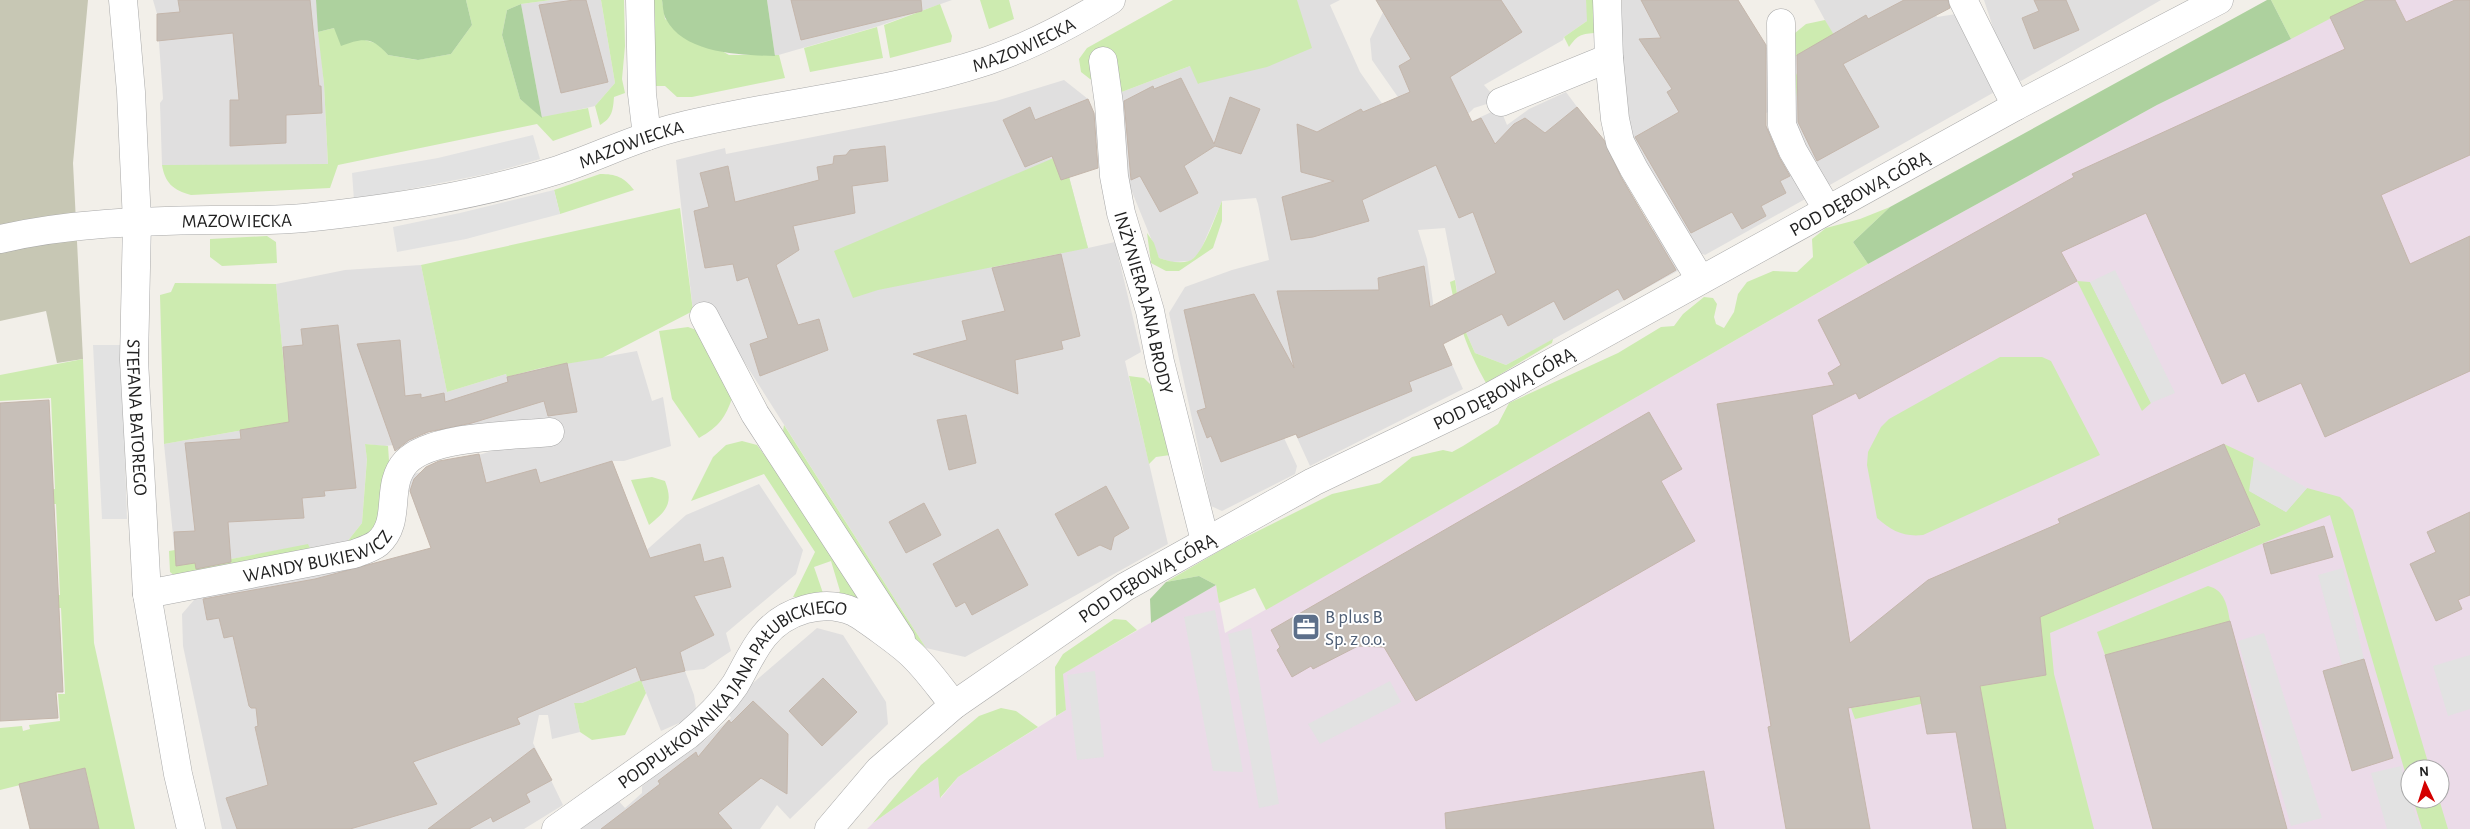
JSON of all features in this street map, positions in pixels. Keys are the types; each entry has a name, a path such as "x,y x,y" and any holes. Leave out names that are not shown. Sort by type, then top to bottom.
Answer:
{"street":[{"name":"STEFANA BATOREGO","path":"124,0 131,92 137,222 134,360 147,594 178,774 191,829"},
{"path":"640,0 642,94 647,136"},
{"name":"MAZOWIECKA","path":"0,239 34,231 137,222 301,219 411,205 530,178 647,136 706,120 928,78 987,61 1040,39 1111,0"},
{"path":"1607,0 1609,58 1615,119 1620,142 1634,169 1700,279"},
{"path":"1963,0 2016,106"},
{"name":"POD DĘBOWĄ GÓRĄ","path":"828,829 879,770 954,705 1125,587 1313,482 1486,399 2016,106 2219,0"},
{"path":"1781,23 1782,124 1793,151 1828,209"},
{"path":"1501,102 1609,58"},
{"name":"INŻYNIERA JANA BRODY","path":"1103,61 1109,104 1114,176 1121,213 1150,311 1160,362 1205,541"},
{"name":"PODPUŁKOWNIKA JANA PAŁUBICKIEGO","path":"704,316 755,414 910,652 954,705"},
{"name":"WANDY BUKIEWICZ","path":"147,594 338,558 370,547 383,537 391,523 394,488 406,462 427,448 445,442 550,432"},
{"name":"PODPUŁKOWNIKA JANA PAŁUBICKIEGO","path":"556,829 688,735 705,720 730,690 766,634 786,617 810,608 843,608 855,612 910,652"}],"shaded area":[{"path":"0,0 88,0 73,163 83,359 57,363 46,311 0,321"},
{"path":"153,0 316,0 324,84 328,165 162,165 160,103 163,99 157,14"},
{"path":"551,0 601,0 615,83 595,106 542,118 521,4"},
{"path":"767,0 952,0 879,26 775,56"},
{"path":"1297,0 1340,0 1330,5 1360,72 1402,132 1438,137 1500,108 1507,125 1529,109 1566,92 1606,146 1651,231 1658,226 1683,268 1506,365 1475,353 1461,321 1445,228 1418,230 1427,259 1437,331 1463,389 1310,466 1288,418 1272,412 1297,466 1295,474 1222,511 1211,506 1169,313 1185,287 1232,270 1269,260 1258,204 1256,198 1222,201 1199,254 1190,261 1172,262 1159,258 1128,182 1119,93 1190,66"},
{"path":"1389,0 1586,0 1588,17 1587,21 1564,37 1563,40 1484,85 1491,93 1493,102 1474,108 1468,114 1421,130 1372,60 1370,39"},
{"path":"1622,0 1738,0 1774,60 1775,108 1761,116 1807,198 1705,255 1696,251 1631,139 1621,40"},
{"path":"1814,0 1928,0 1937,17 1956,14 1998,90 1828,186 1793,129 1789,60 1833,35"},
{"path":"1984,0 2161,0 2021,81 2008,73"},
{"path":"2366,0 2470,0 2470,829 867,829 938,777 941,798 958,777 1066,710 1062,674 1216,585 1225,633 1868,264 2157,105"},
{"path":"1064,80 1088,99 1097,120 1100,140 1063,154 1088,248 1115,242 1141,352 1125,361 1168,544 965,657 926,648 708,305 693,311 676,160 725,148 726,154 996,101"},
{"path":"533,135 540,159 491,173 354,200 352,173 438,158"},
{"path":"554,190 560,214 466,239 397,252 393,227"},
{"path":"421,265 447,392 506,374 508,377 541,368 637,351 652,401 663,397 671,446 624,461 612,461 641,535 630,538 641,555 686,515 759,484 803,550 796,574 726,633 731,651 704,669 685,671 694,695 697,715 661,731 641,680 582,703 574,703 580,732 552,739 548,715 539,715 533,743 563,805 524,829 222,829 183,646 182,614 200,593 316,575 441,549 428,520 421,522 407,484 414,474 526,441 457,430 455,424 414,437 415,443 384,446 365,444 367,458 362,523 347,542 310,548 308,545 231,559 176,566 164,444 283,423 286,388 276,284 345,270"},
{"path":"2115,270 2175,393 2151,403 2090,282"},
{"path":"93,345 121,345 127,519 102,519"},
{"path":"2254,458 2307,488 2286,512 2249,491"},
{"path":"2343,568 2364,659 2342,665 2318,575"},
{"path":"1215,610 1243,772 1213,771 1184,617"},
{"path":"817,628 843,635 886,702 888,724 790,819 777,805 760,829 580,829 616,798 625,808 642,793 642,786 705,740 731,718 724,708"},
{"path":"1251,628 1279,804 1259,808 1228,634"},
{"path":"2264,633 2322,818 2291,826 2238,641"},
{"path":"2470,655 2470,709 2448,716 2433,666"},
{"path":"1095,671 1104,757 1077,760 1067,675"},
{"path":"1390,681 1401,702 1320,744 1308,724"},
{"path":"2400,766 2400,809 2414,809 2421,829 2387,829 2371,773"}],"green space":[{"path":"316,0 466,0 472,25 451,54 418,60 388,55 377,44 366,40 355,41 341,46 334,28 318,32"},
{"path":"466,0 551,0 521,4 507,10 502,35 520,99 542,117 588,108 592,127 553,141 537,124 338,165 330,188 191,195 179,191 165,177 162,165 328,164 324,84 318,32 334,28 379,44 388,55 417,60 451,54 472,25"},
{"path":"601,0 624,0 625,46 622,79 625,93 614,97 611,114 600,125 595,106 615,83"},
{"path":"652,0 662,0 665,19 729,55 779,55 785,78 692,97 677,97 665,86 654,86"},
{"path":"662,0 767,0 775,56 730,53 699,46 674,31 666,19"},
{"path":"980,0 1009,0 1014,19 989,29"},
{"path":"1173,0 1297,0 1312,48 1267,67 1198,84 1190,66 1119,93 1099,86 1081,72 1079,59 1087,48"},
{"path":"1586,0 1595,0 1594,33 1579,36 1569,47 1564,37 1587,21"},
{"path":"2267,0 2271,0 2291,39 2157,105 1868,264 1853,242 1890,207"},
{"path":"2271,0 2366,0 2291,39"},
{"path":"521,4 542,118 520,99 502,35 507,10"},
{"path":"940,4 952,36 951,42 890,58 884,25"},
{"path":"1825,20 1834,35 1789,60 1798,77 1793,129 1786,50 1795,33 1806,24"},
{"path":"877,27 883,58 810,72 804,48"},
{"path":"1063,154 1088,248 878,290 853,298 834,251"},
{"path":"600,174 619,177 634,190 560,214 554,190"},
{"path":"1222,201 1222,221 1213,248 1179,271 1166,271 1151,263 1147,233 1154,243 1159,258 1177,262 1189,261 1194,258 1204,243"},
{"path":"1890,207 1853,242 1868,264 1266,610 1255,588 1219,603 1216,585 1199,576 1166,582 1228,546 1332,494 1380,483 1412,457 1443,450 1452,452 1498,424 1509,403 1618,353 1661,327 1674,326 1683,314 1704,297 1713,298 1717,304 1714,317 1716,324 1724,328 1734,312 1738,294 1747,282 1773,271 1797,272 1813,257 1812,239 1826,228 1860,219"},
{"path":"680,208 693,311 602,358 541,368 507,377 506,374 447,392 421,265"},
{"path":"267,236 276,242 277,263 222,266 210,257 210,239"},
{"path":"1455,280 1461,321 1475,353 1506,365 1553,339 1552,343 1486,383 1468,346 1456,310 1450,282"},
{"path":"2077,281 2090,282 2151,403 2142,411"},
{"path":"175,283 276,284 286,387 295,440 282,423 164,444 160,295 171,292"},
{"path":"688,327 702,332 733,396 721,421 699,438 672,399 659,331"},
{"path":"2000,357 2042,357 2051,361 2100,455 1923,535 1904,534 1888,526 1877,518 1867,465 1868,452 1881,427 1889,419"},
{"path":"83,359 94,643 135,829 99,829 85,769 0,790 0,728 22,726 23,731 30,729 29,725 60,721 58,694 65,694 61,608 54,608 53,595 60,595 56,504 50,504 48,490 55,489 51,398 0,401 0,375"},
{"path":"1129,376 1144,378 1152,386 1170,455 1156,457 1149,464"},
{"path":"784,425 926,648 902,626 782,437"},
{"path":"742,441 757,445 869,595 871,602 845,602 839,593 831,561 814,567 824,596 793,597 815,552 764,474 691,501 713,457 726,445"},
{"path":"365,444 388,446 390,475 382,524 361,542 175,576 170,572 169,551 175,550 177,565 231,559 308,544 310,548 347,542 362,523 367,459"},
{"path":"2224,444 2254,458 2250,491 2286,512 2307,488 2340,497 2353,510 2427,759 2401,759 2330,515 2050,633 2054,674 2094,829 2006,829 1984,708 1938,700 1855,719 1851,708 2046,675 2040,617 2260,526"},
{"path":"652,477 665,481 669,496 664,511 649,525 631,480"},
{"path":"1199,576 1216,585 1151,623 1150,599 1166,582"},
{"path":"2208,586 2214,588 2222,595 2230,621 2105,655 2097,632"},
{"path":"1114,619 1126,620 1137,630 1063,674 1066,710 1056,716 1055,667 1063,654"},
{"path":"641,680 646,693 625,735 592,740 580,732 574,703 582,703"},
{"path":"1001,708 1016,711 1038,727 958,777 940,798 938,777 873,823 921,765 979,716"},
{"path":"2416,809 2442,809 2448,829 2422,829"}],"building":[{"path":"178,0 310,0 319,86 321,86 322,113 286,115 286,143 230,146 230,100 239,100 233,33 157,41 157,14 180,12"},
{"path":"586,0 608,82 561,93 539,5"},
{"path":"791,0 921,0 922,11 801,40"},
{"path":"1376,0 1501,0 1522,32 1450,77 1472,122 1481,118 1495,144 1514,124 1525,118 1545,133 1577,107 1604,140 1621,177 1676,270 1624,300 1618,289 1564,320 1554,301 1508,326 1502,314 1443,344 1452,365 1409,382 1412,391 1298,438 1296,434 1221,462 1211,436 1207,438 1197,411 1206,408 1184,310 1254,294 1294,368 1277,291 1379,290 1378,278 1424,266 1430,307 1496,273 1473,212 1459,218 1436,165 1362,200 1369,221 1313,237 1291,240 1282,197 1334,181 1301,172 1297,124 1317,132 1361,109 1363,112 1410,92 1399,66 1411,59"},
{"path":"1641,0 1738,0 1766,45 1766,126 1779,157 1790,176 1780,181 1786,193 1761,206 1766,216 1742,229 1732,212 1691,233 1635,137 1679,112 1667,92 1672,89 1639,39 1661,38"},
{"path":"1904,0 1948,0 1950,8 1843,64 1879,127 1817,161 1798,122 1797,55 1866,15 1868,19"},
{"path":"2034,0 2066,0 2079,30 2034,49 2022,18 2039,11"},
{"path":"2366,0 2395,0 2406,22 2455,0 2470,0 2470,155 2381,195 2410,264 2470,236 2470,371 2325,437 2301,383 2258,402 2245,373 2222,384 2146,213 2061,252 2077,281 1859,399 1856,393 1812,415 1850,643 1928,580 2060,523 2058,519 2224,444 2260,525 2040,617 2046,675 1980,686 2006,829 1973,829 1956,732 1927,734 1920,696 1848,708 1870,829 1786,829 1768,727 1771,726 1717,404 1834,385 1828,373 1841,365 1818,320 2074,177 2072,174 2345,49 2330,17"},
{"path":"1181,78 1214,144 1230,97 1260,109 1241,154 1215,146 1184,166 1198,193 1160,212 1140,176 1131,180 1124,101 1153,86 1154,89"},
{"path":"1088,99 1094,113 1098,168 1061,180 1052,156 1025,167 1003,120 1030,107 1035,120"},
{"path":"885,146 888,181 852,186 855,213 793,226 799,250 776,265 798,325 819,319 828,350 760,376 750,344 768,338 748,277 737,281 733,264 705,268 694,211 709,207 700,173 728,166 735,202 819,180 817,167 833,164 834,156 846,155 850,150"},
{"path":"1061,254 1080,336 1061,341 1063,349 1015,360 1018,394 913,354 967,340 962,321 1005,311 992,268"},
{"path":"338,325 356,488 324,491 325,496 302,498 304,518 228,522 231,562 196,569 195,563 176,566 174,532 195,531 185,443 241,439 240,430 289,422 283,347 303,345 301,329"},
{"path":"400,340 405,396 421,394 421,398 444,393 445,402 508,382 507,377 567,363 577,412 548,416 544,401 472,423 428,432 409,440 395,451 357,344"},
{"path":"49,400 63,692 56,692 58,718 0,721 0,403"},
{"path":"1649,412 1682,469 1661,481 1695,541 1416,701 1384,647 1358,646 1313,669 1311,666 1292,677 1277,650 1280,647 1271,630"},
{"path":"966,415 976,463 949,470 937,420"},
{"path":"479,454 486,483 536,469 540,483 612,461 650,558 700,544 704,562 723,557 731,587 694,596 714,635 680,652 685,671 641,681 636,667 517,718 520,724 413,762 437,804 350,829 237,829 226,798 268,785 255,727 258,726 256,708 249,706 233,636 224,638 219,618 207,620 203,599 315,579 431,548 410,491 414,479 426,467 439,461"},
{"path":"1106,486 1129,528 1114,537 1111,550 1100,545 1078,556 1055,514"},
{"path":"924,503 941,535 906,553 889,522"},
{"path":"2470,512 2470,595 2458,600 2462,609 2436,621 2410,564 2436,552 2427,532"},
{"path":"2324,526 2333,557 2271,574 2263,544"},
{"path":"998,529 1028,585 972,615 965,602 956,607 933,564"},
{"path":"2230,621 2287,829 2153,829 2105,655"},
{"path":"2364,659 2393,758 2352,771 2323,671"},
{"path":"823,678 857,712 822,746 789,711"},
{"path":"753,701 788,734 787,794 761,778 718,813 732,829 601,829 660,784 658,781 696,752 698,757 729,720 731,723"},
{"path":"534,748 552,780 526,794 530,802 493,822 491,817 469,829 428,829"},
{"path":"85,768 99,829 30,829 19,784"},
{"path":"1704,771 1714,829 1446,829 1445,813"}],"place":[{"name":"B plus B Sp. z o.o.","path":"1306,627"}]}
